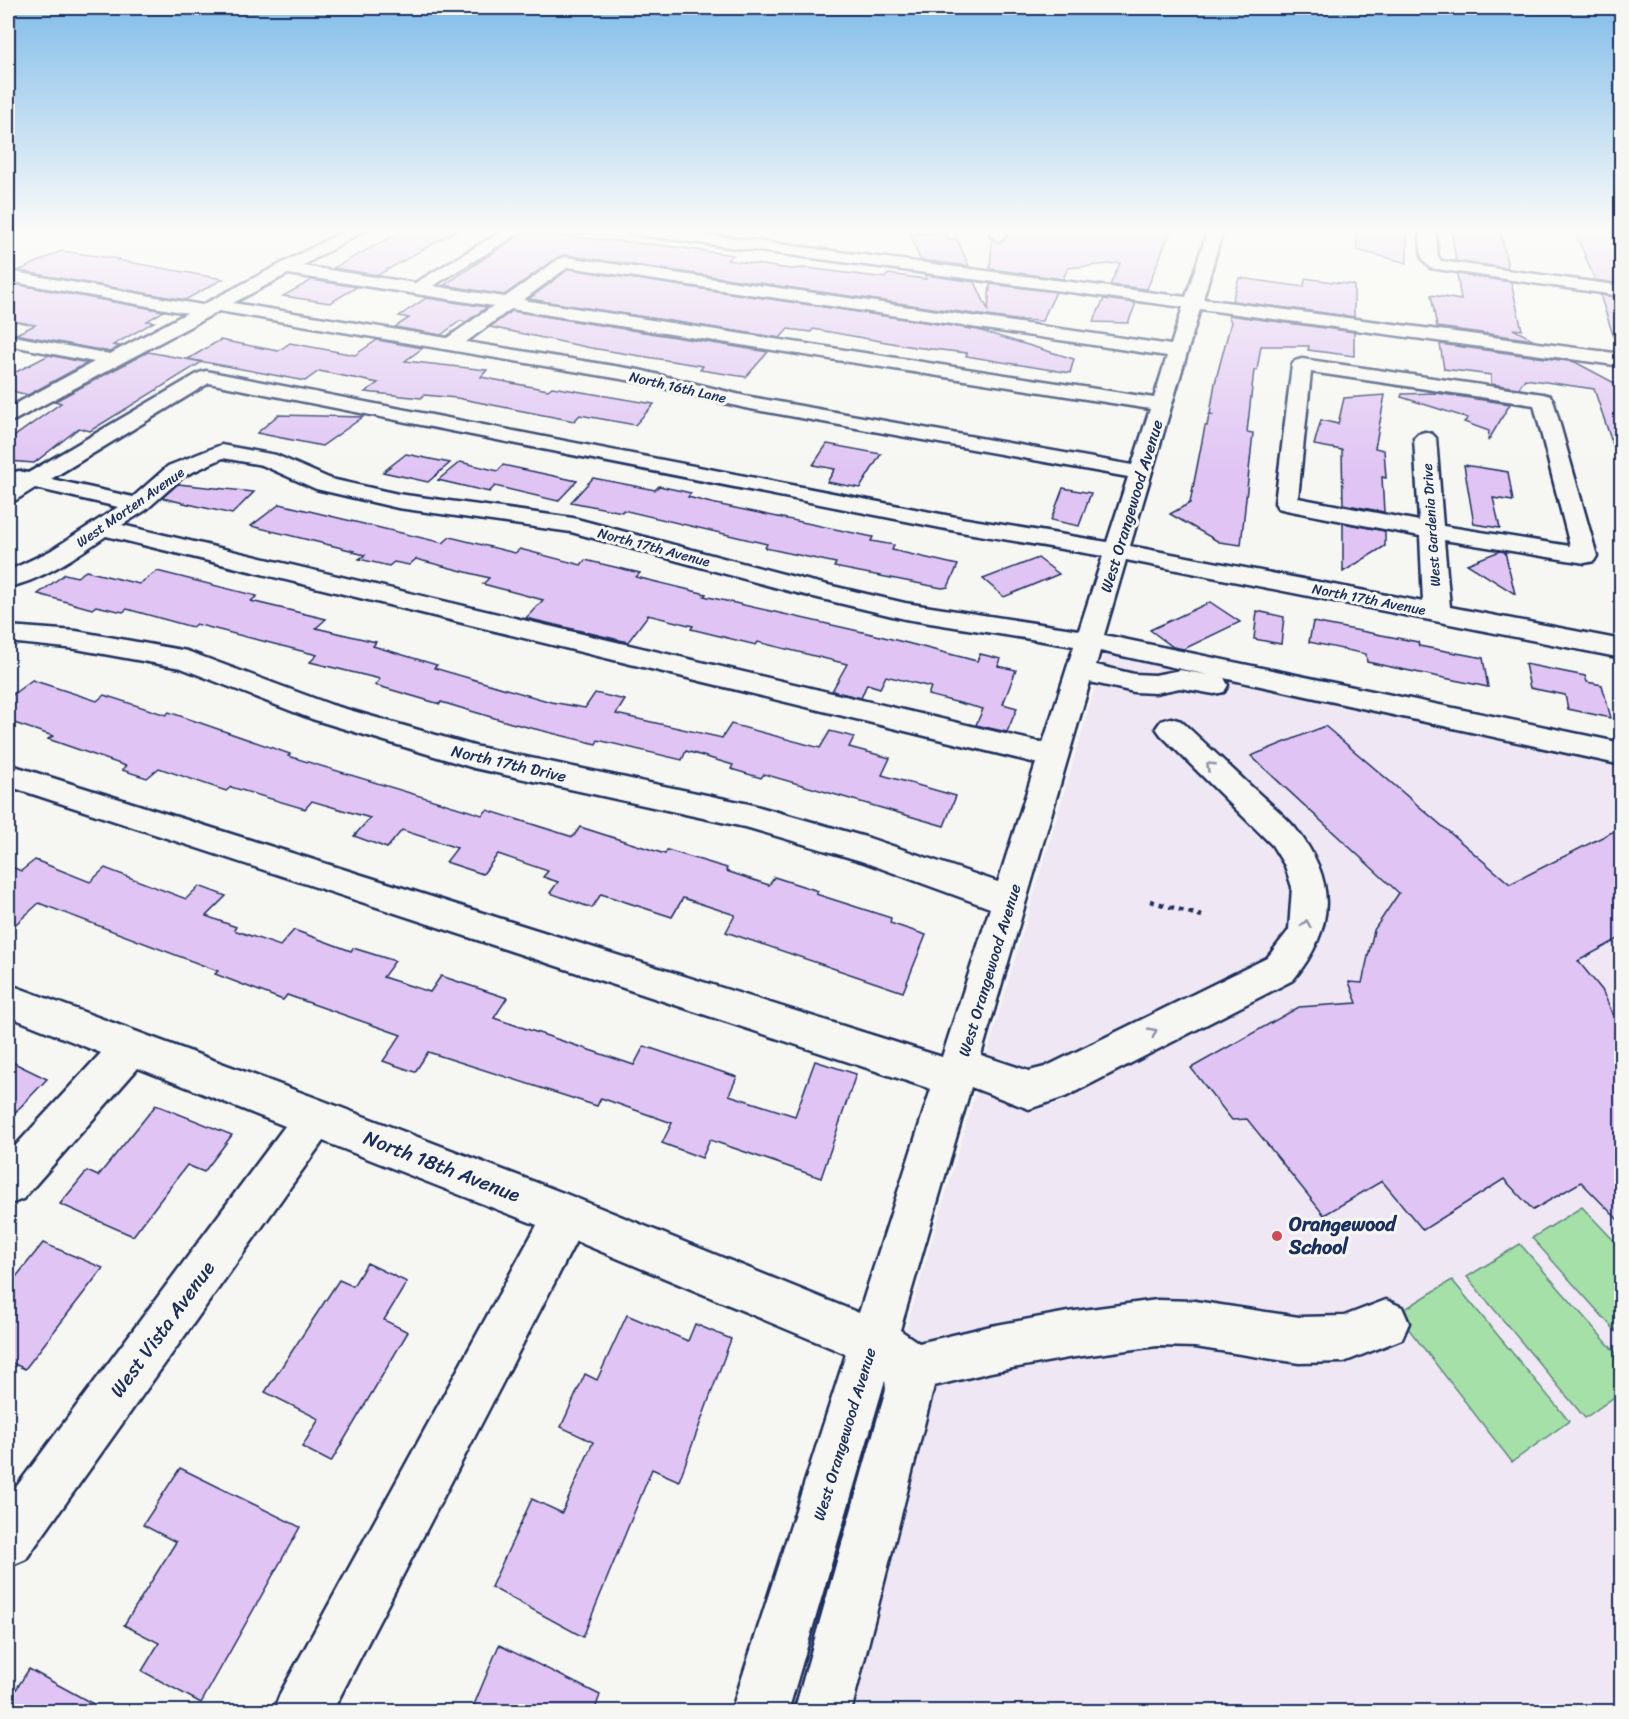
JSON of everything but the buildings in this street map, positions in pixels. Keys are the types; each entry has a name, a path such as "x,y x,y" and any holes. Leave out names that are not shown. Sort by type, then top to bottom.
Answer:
{"street":[{"path":"9,414 208,309"},
{"name":"North 16th Lane","path":"218,309 451,344 639,376 745,402 1141,473"},
{"path":"451,344 499,309"},
{"path":"555,309 1162,405"},
{"path":"887,309 1178,352"},
{"name":"West Orangewood Avenue","path":"759,1712 891,1355 957,1072 1192,309"},
{"path":"1241,309 1622,360"},
{"path":"8,340 112,360"},
{"path":"1302,365 1543,400 1585,556 1432,531 1286,503 1302,365"},
{"name":"North 17th Avenue","path":"8,495 206,377 961,525 1116,551 1622,649"},
{"name":"West Gardenia Drive","path":"1425,438 1437,612"},
{"name":"West Morten Avenue","path":"8,580 59,556 103,528 138,505 176,471 221,451"},
{"name":"North 17th Avenue","path":"221,451 268,460 324,484 398,501 573,525 798,586 1085,655"},
{"path":"8,476 138,505"},
{"path":"103,528 1054,756"},
{"name":"North 17th Drive","path":"8,634 76,640 187,660 322,712 474,757 749,816 869,850 963,886 1011,900"},
{"path":"1085,655 1622,754"},
{"path":"1085,655 1134,683 1155,684 1180,679 1199,682 1582,767 1622,778"},
{"path":"8,775 957,1072 1029,1090 1051,1084 1280,969 1297,949 1305,931 1309,887 1300,862 1283,836 1171,729"},
{"name":"North 18th Avenue","path":"8,1000 566,1215 812,1318 891,1355"},
{"path":"8,1184 132,1047"},
{"name":"West Vista Avenue","path":"8,1541 316,1117"},
{"path":"301,1712 566,1215"},
{"path":"822,1712 910,1389 891,1355 991,1349 1157,1323 1195,1324 1299,1340 1344,1339 1386,1323"}],"path":[{"path":"1150,901 1202,916"}],"shaded area":[{"name":"Orangewood School","path":"1106,650 1621,761 1621,1711 793,1712"}],"green space":[{"path":"1582,1207 1621,1248 1621,1337 1532,1238"},
{"path":"1520,1244 1621,1359 1621,1392 1585,1418 1467,1277"},
{"path":"1452,1280 1569,1421 1512,1462 1397,1314"}],"place":[{"name":"Orangewood School","path":"1277,1236"}]}
